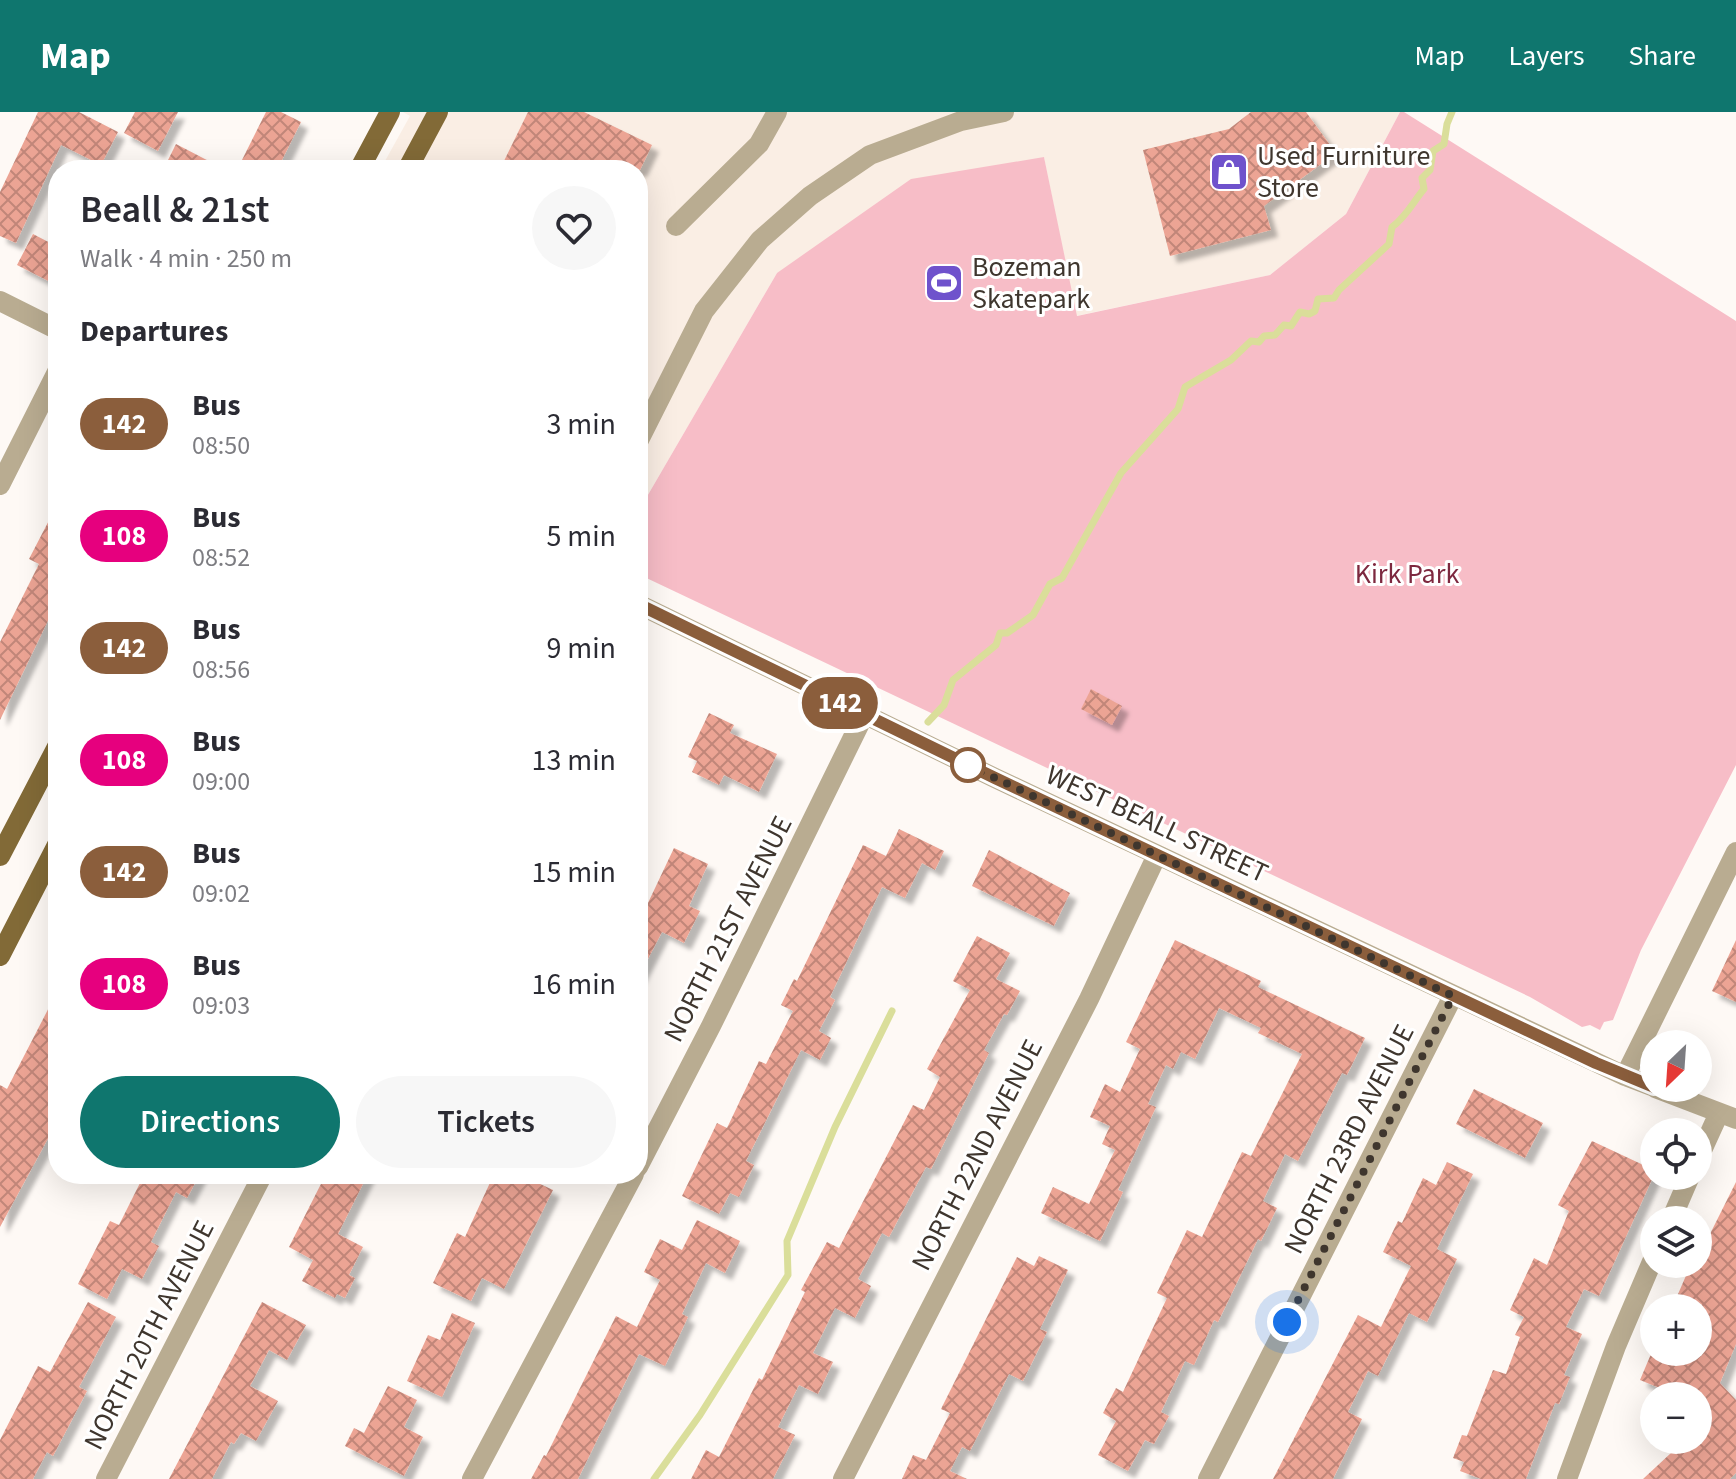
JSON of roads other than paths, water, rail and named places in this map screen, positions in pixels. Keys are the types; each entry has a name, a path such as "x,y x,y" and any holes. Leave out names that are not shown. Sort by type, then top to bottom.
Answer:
{"main road":[{"path":"364,160 390,112"},
{"path":"412,160 438,112"},
{"path":"0,856 48,764"},
{"path":"0,956 48,862"}],"street":[{"path":"676,226 759,144 777,112"},
{"path":"648,422 704,311 760,240 810,196 870,155 961,121 1004,112"},
{"path":"0,301 48,325"},
{"path":"0,485 48,390"},
{"name":"WEST BEALL STREET","path":"648,609 1157,855 1640,1082"},
{"name":"NORTH 21ST AVENUE","path":"648,1148 864,715"},
{"path":"1625,1076 1736,852"},
{"name":"NORTH 22ND AVENUE","path":"843,1479 1089,999 1157,855"},
{"name":"NORTH 23RD AVENUE","path":"1208,1479 1453,996"},
{"name":"WEST BEALL STREET","path":"1692,1102 1728,1116"},
{"path":"1712,1139 1728,1116"},
{"name":"NORTH 20TH AVENUE","path":"106,1479 258,1184"},
{"path":"472,1479 629,1184"},
{"path":"1567,1479 1616,1346 1645,1278"}],"waterway":[{"path":"928,722 944,705 953,680 996,645 1000,633 1007,633 1033,615 1050,584 1062,578 1121,473 1178,409 1185,387 1231,360 1251,341 1259,342 1264,336 1275,335 1284,325 1291,326 1300,312 1309,314 1315,311 1318,299 1334,298 1389,244 1392,227 1424,189 1422,178 1430,170 1433,151 1444,144 1452,112"},
{"path":"654,1479 700,1415 788,1275 787,1241 835,1127 892,1011"}],"place":[{"name":"Used Furniture Store","path":"1229,172"},
{"name":"Bozeman Skatepark","path":"944,283"}],"park label":[{"name":"Kirk Park","path":"1407,574"}]}
